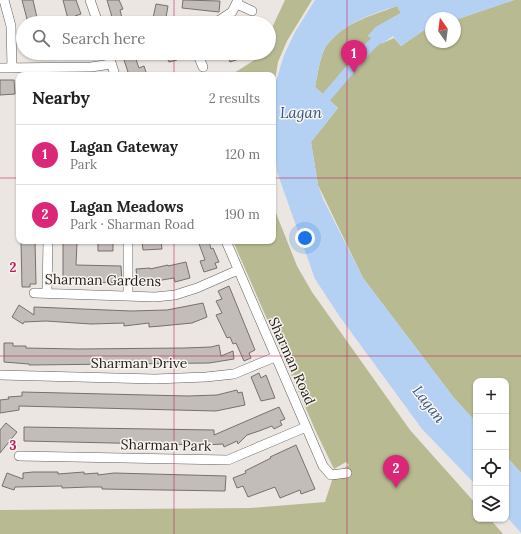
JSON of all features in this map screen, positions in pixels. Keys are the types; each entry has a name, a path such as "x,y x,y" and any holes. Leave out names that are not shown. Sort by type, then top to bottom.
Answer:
{"street":[{"path":"4,0 11,26 12,68"},
{"path":"90,0 96,16"},
{"path":"226,16 232,12 238,2 252,11"},
{"path":"110,60 114,72"},
{"path":"200,60 203,67"},
{"path":"0,68 91,67 111,64"},
{"path":"47,293 48,244"},
{"path":"128,244 128,295"},
{"name":"Sharman Road","path":"227,244 275,357 327,472 331,475 347,473"},
{"name":"Sharman Gardens","path":"34,293 154,297 175,295 197,288 238,270"},
{"name":"Sharman Drive","path":"0,375 155,379 206,377 234,374 275,357"},
{"name":"Sharman Park","path":"19,456 228,460 306,427"}],"green space":[{"path":"285,0 312,0 287,41 278,62 276,74 276,72 236,72 254,60 276,60 276,19"},
{"path":"514,0 521,0 521,473 509,459 509,378 473,378 473,419 454,398 363,278 318,185 311,142 338,108 315,87 323,52 339,32 357,21 397,6 401,13 376,27 368,36 383,43 394,38 401,46 425,29 425,48 461,48 461,18"},
{"path":"276,213 297,266 312,292 410,430 473,501 473,522 493,522 503,534 0,534 0,510 251,508 325,502 334,474 349,465 346,462 334,469 317,434 234,244 276,244"}],"water":[{"name":"Lagan","path":"315,0 514,0 461,18 461,12 425,12 425,29 401,46 393,36 382,44 368,36 376,27 401,13 397,6 367,16 339,32 325,48 320,61 315,87 338,108 311,142 318,185 323,199 363,278 454,398 473,419 473,482 422,429 340,317 315,279 277,172 276,81 284,55 295,32"},
{"path":"509,459 521,473 521,533 509,519"}],"building":[{"path":"22,0 33,0 37,16 26,16"},
{"path":"63,0 76,0 81,14 67,16"},
{"path":"107,0 119,0 123,9 120,10 122,16 112,16"},
{"path":"183,0 220,1 219,12 182,8"},
{"path":"156,4 168,6 166,16 153,16"},
{"path":"124,60 136,60 139,68 144,66 146,72 128,72"},
{"path":"0,80 14,80 15,94 0,95"},
{"path":"21,244 35,244 36,284 30,284 30,287 22,287"},
{"path":"63,244 77,244 76,265 121,266 122,282 90,283 78,282 78,279 63,280"},
{"path":"98,244 113,244 113,251 98,251"},
{"path":"142,244 161,244 162,249 143,250"},
{"path":"199,244 210,244 211,249 213,248 219,262 215,263 217,268 204,272 200,261 205,260"},
{"path":"186,262 190,278 175,282 174,278 138,284 136,269 150,269"},
{"path":"229,286 255,350 249,353 251,358 244,361 236,343 233,344 230,337 227,338 216,315 222,313 216,301 222,299 218,291"},
{"path":"203,303 207,317 192,323 149,327 149,323 124,326 124,323 91,324 46,321 24,322 23,324 12,317 19,305 34,315 34,307 131,311 167,310"},
{"path":"4,343 13,343 13,346 26,346 26,348 78,349 184,348 211,347 219,345 221,356 233,351 234,359 209,363 29,365 4,362"},
{"path":"259,373 261,378 266,375 275,398 261,401 251,377"},
{"path":"237,390 238,393 242,392 245,405 216,411 19,406 19,410 0,413 0,400 9,399 8,397 22,396 22,392 188,396 217,395"},
{"path":"279,407 285,419 280,421 282,425 274,429 272,426 247,435 238,444 237,441 224,447 223,444 203,445 24,441 24,427 214,430 214,435"},
{"path":"6,423 17,432 0,453 0,430"},
{"path":"296,445 315,489 301,494 300,490 280,498 275,487 248,497 243,486 237,488 233,478 246,473 245,471 271,458 270,457"},
{"path":"58,472 58,474 84,472 84,474 98,473 98,475 114,473 226,476 225,491 102,489 102,487 62,488 62,486 15,487 14,490 2,486 7,473 23,479 23,473"}],"waterway":[{"path":"317,108 370,46 386,32"}],"place":[{"name":"Lagan Gateway","path":"354,73"},
{"name":"Lagan Meadows","path":"396,488"}]}
